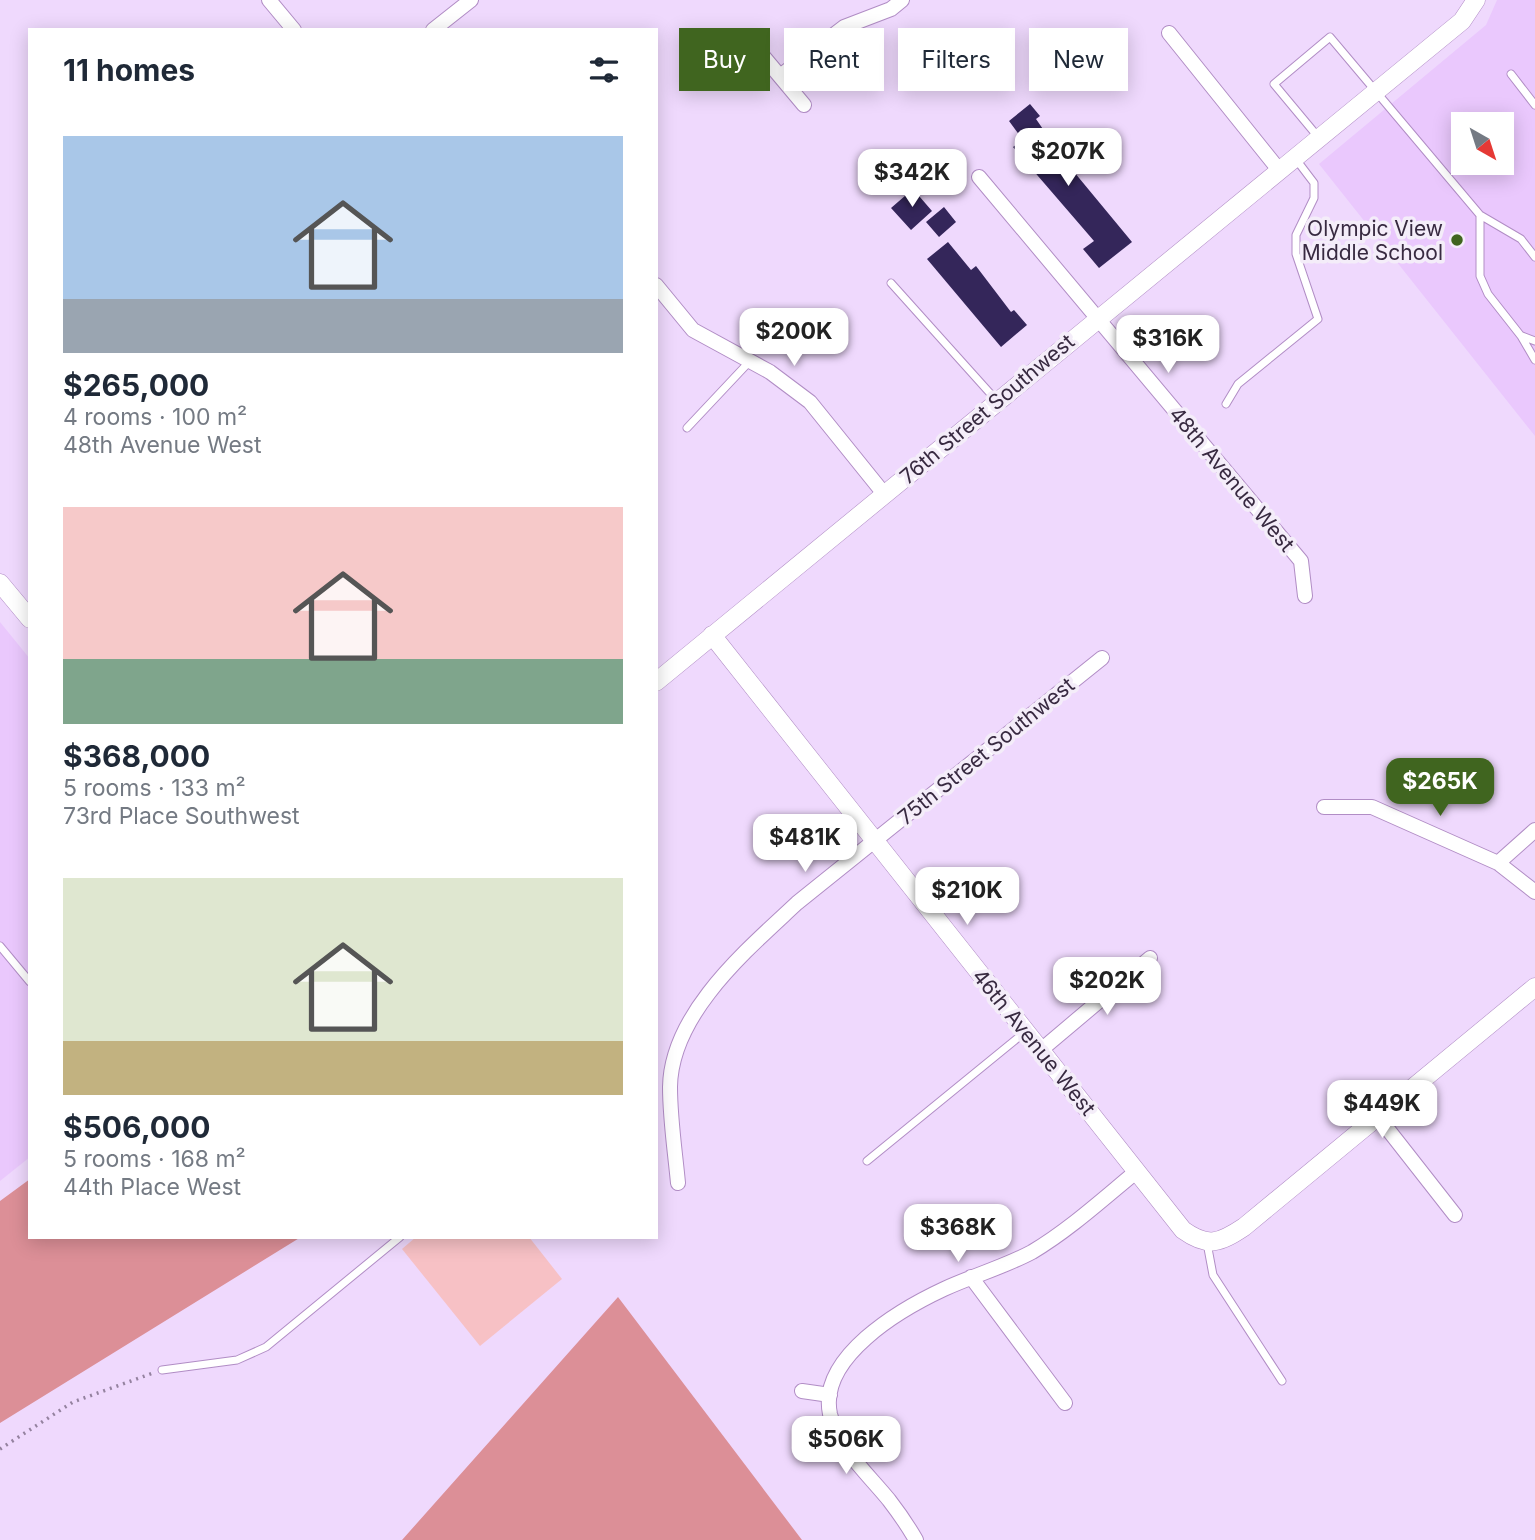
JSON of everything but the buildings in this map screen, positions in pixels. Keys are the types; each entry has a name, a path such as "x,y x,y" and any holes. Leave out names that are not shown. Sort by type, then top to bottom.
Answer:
{"street":[{"path":"269,0 291,28"},
{"path":"436,28 471,0"},
{"path":"780,76 844,27 891,9 902,0"},
{"name":"76th Street Southwest","path":"658,679 1462,21 1476,0"},
{"path":"1169,33 1279,170"},
{"path":"770,64 804,105"},
{"name":"48th Avenue West","path":"979,177 1301,561 1305,596"},
{"path":"658,287 693,330 770,372 810,402 885,495"},
{"path":"0,583 28,618"},
{"name":"46th Avenue West","path":"712,635 873,842 1183,1230 1193,1238 1207,1242"},
{"name":"75th Street Southwest","path":"678,1183 670,1085 678,1046 697,1008 754,942 797,903 1102,658"},
{"path":"1324,807 1372,807 1498,863 1535,892"},
{"path":"1498,863 1535,830"},
{"path":"1041,1050 1150,958"},
{"path":"1207,1242 1223,1241 1244,1227 1535,987"},
{"path":"1379,1118 1455,1215"},
{"path":"916,1540 891,1502 840,1439 830,1410 830,1395 841,1366 865,1339 919,1301 1028,1254 1049,1241 1137,1171"},
{"path":"971,1278 1065,1403"},
{"path":"802,1391 830,1395"}],"lane":[{"path":"1319,138 1274,84 1329,37 1480,215 1521,239 1535,257"},
{"path":"1510,74 1535,105"},
{"path":"1226,404 1238,384 1318,319 1296,254 1296,235 1314,198 1314,183 1294,157"},
{"path":"1480,215 1480,276 1488,294 1521,336 1535,360"},
{"path":"891,283 997,401"},
{"path":"1521,336 1535,341"},
{"path":"687,428 750,361"},
{"path":"0,946 28,980"},
{"path":"867,1161 1026,1031"},
{"path":"162,1370 237,1360 266,1347 398,1239"},
{"path":"1207,1242 1213,1275 1282,1381"}],"path":[{"path":"0,1449 73,1402 94,1392 162,1370"}],"shaded area":[{"name":"Olympic View Middle School","path":"1497,0 1535,0 1535,436 1319,164 1486,25"},
{"path":"0,622 28,657 28,1159 0,1181"},
{"path":"28,1180 28,1239 298,1239 0,1423 0,1201"},
{"path":"414,1239 531,1239 562,1279 480,1346 402,1249"},
{"path":"618,1297 802,1540 402,1540"}],"place":[{"name":"Olympic View Middle School","path":"1457,240"}]}
